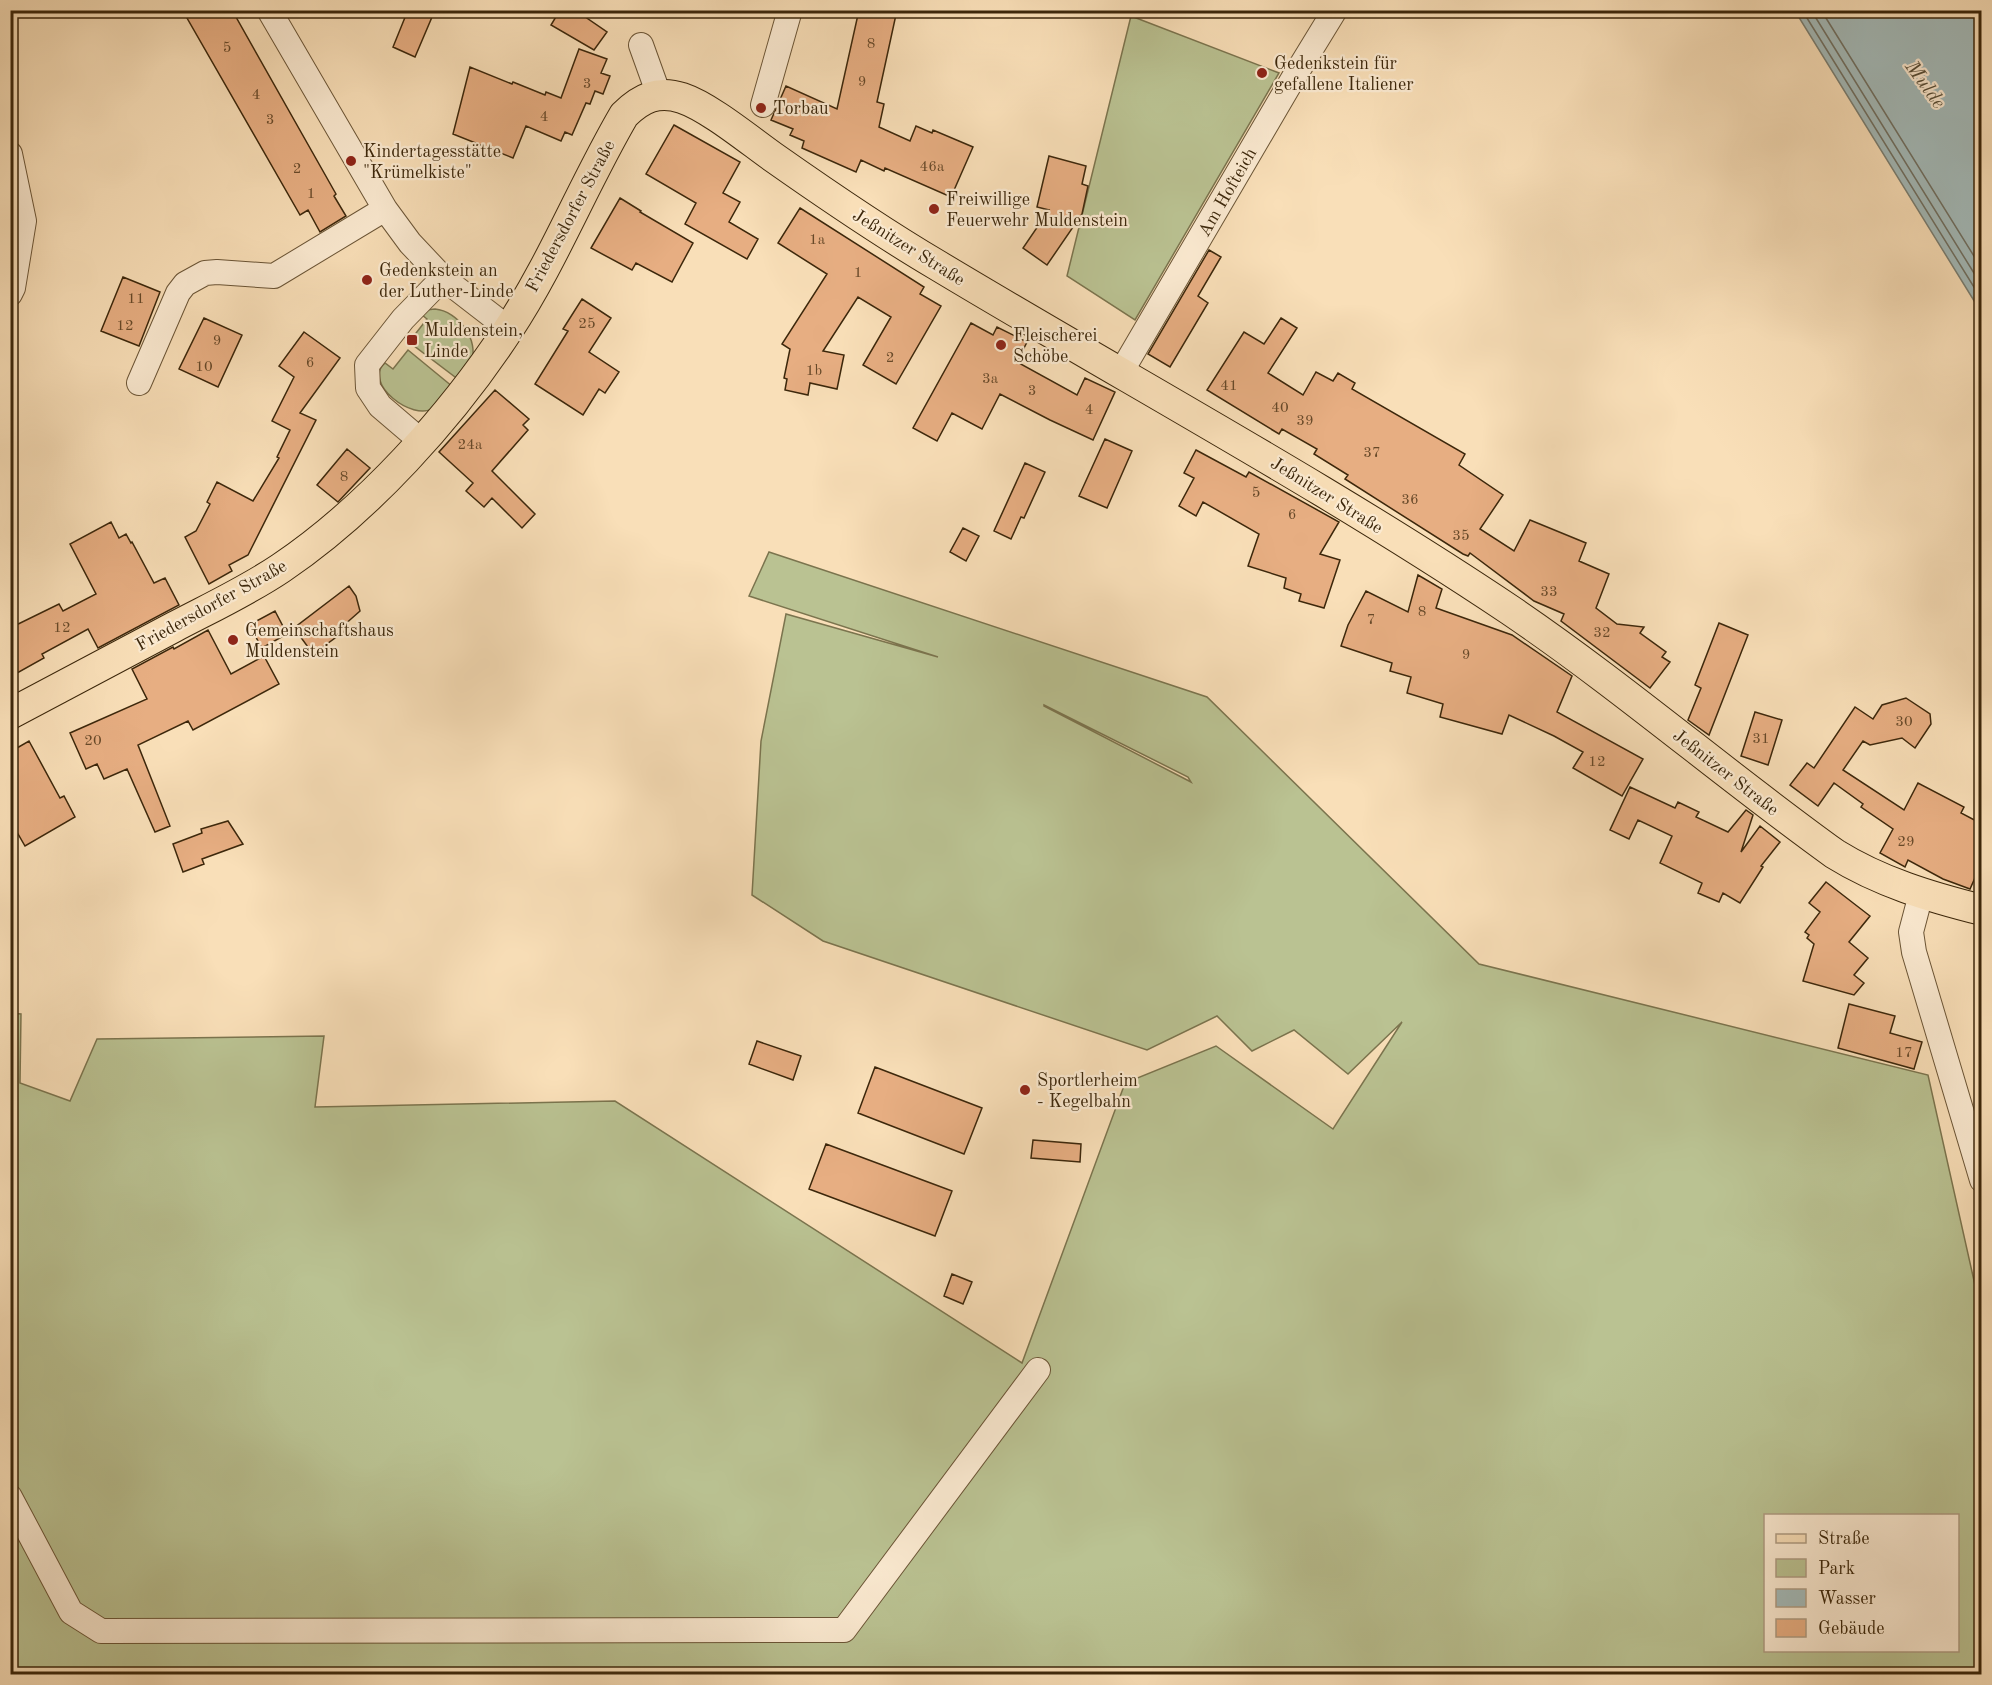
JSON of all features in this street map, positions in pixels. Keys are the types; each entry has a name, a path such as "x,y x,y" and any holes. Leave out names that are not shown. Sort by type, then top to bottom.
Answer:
{"main road":[{"name":"Jeßnitzer Straße","path":"659,95 683,98 696,105 883,232 1120,374 1305,481 1462,578 1566,650 1835,854 1872,875 1921,894 1982,910"},
{"name":"Friedersdorfer Straße","path":"10,714 231,597 279,569 328,533 375,489 421,441 478,373 509,329 624,116 643,98 659,95"}],"street":[{"path":"269,10 385,209 410,243 443,278 509,329"},
{"path":"748,139 762,108 790,10"},
{"name":"Am Hofteich","path":"1120,374 1335,10"},
{"path":"641,45 659,95"},
{"path":"10,154 24,221 13,288 10,294"},
{"path":"139,383 178,293 185,284 205,273 274,276 385,209"},
{"path":"421,441 380,406 368,388 367,365 418,303 443,278"},
{"path":"1921,894 1911,932 1914,952 1976,1136 1982,1180"},
{"path":"10,1497 72,1612 101,1631 844,1630 1038,1370"}],"green space":[{"path":"1131,16 1279,73 1135,320 1067,276"},
{"path":"435,309 452,315 470,336 473,354 471,363 459,380 409,342 427,319 421,314 426,310"},
{"path":"408,350 453,387 433,408 424,411 414,410 403,405 385,390 380,380 380,371 385,363 393,369"},
{"path":"769,552 1207,697 1479,964 1928,1075 1981,1312 1981,1666 1951,1674 11,1674 10,1013 21,1014 20,1083 70,1101 97,1039 324,1036 315,1107 615,1101 1022,1363 1125,1083 1216,1046 1333,1129 1402,1022 1348,1074 1294,1030 1252,1051 1217,1016 1147,1050 823,941 752,895 761,741 786,614 938,657 749,596","holes":["1044,705 1188,777 1191,782"]}],"water":[{"name":"Mulde","path":"1795,11 1981,11 1981,312"}],"building":[{"path":"201,10 232,10 336,194 334,196 346,216 320,232 308,210 300,215 187,18"},
{"path":"408,10 435,10 415,57 393,47"},
{"path":"560,10 575,10 607,32 594,50 551,25"},
{"path":"859,10 897,10 877,102 884,104 879,127 910,141 916,126 932,133 933,130 973,147 951,197 861,160 856,172 802,148 804,141 790,135 793,129 771,120 786,86 837,109"},
{"path":"579,49 607,59 601,73 610,76 603,94 595,91 590,104 586,103 572,135 565,132 561,141 526,126 513,158 453,134 470,67 512,84 513,82 545,95 546,92 561,98"},
{"path":"674,125 740,162 723,193 740,202 729,222 758,239 747,259 685,224 696,203 646,174"},
{"path":"1049,156 1086,166 1082,184 1088,186 1082,214 1047,265 1023,248 1049,210 1037,207"},
{"path":"620,198 693,243 672,282 636,263 632,270 591,248"},
{"path":"800,208 924,287 920,294 941,306 896,384 863,365 891,317 858,297 823,351 844,355 837,389 810,383 808,395 785,390 787,379 784,378 790,349 782,344 827,274 778,243"},
{"path":"1209,250 1221,257 1198,296 1208,303 1170,367 1148,354"},
{"path":"123,277 160,292 139,346 101,331"},
{"path":"582,299 611,318 589,352 619,372 605,393 599,389 583,415 535,384 568,331 563,329"},
{"path":"204,318 242,335 218,387 179,369"},
{"path":"1281,318 1297,328 1268,373 1303,395 1316,372 1333,381 1338,373 1355,383 1352,389 1465,454 1459,465 1503,495 1480,529 1514,551 1530,520 1586,543 1579,561 1609,574 1596,608 1617,624 1644,627 1640,633 1666,652 1662,657 1670,662 1650,688 1561,621 1564,614 1534,601 1470,553 1468,556 1463,554 1345,479 1348,475 1314,454 1317,449 1282,429 1279,434 1207,390 1244,332 1264,344"},
{"path":"971,323 993,335 997,327 1027,342 1017,362 1077,395 1085,378 1115,392 1093,440 1000,394 982,429 952,413 937,441 913,428"},
{"path":"304,332 340,358 300,413 316,420 248,555 229,565 232,571 209,584 185,537 196,531 210,504 207,502 217,482 253,501 279,458 277,457 290,430 272,421 294,377 279,366"},
{"path":"495,390 529,419 523,425 528,430 492,471 535,514 522,528 492,498 484,507 466,491 473,483 439,452"},
{"path":"1105,439 1132,451 1107,508 1079,496"},
{"path":"347,449 370,468 338,502 317,485"},
{"path":"1196,450 1246,477 1249,472 1339,522 1320,554 1340,560 1324,608 1299,601 1301,594 1284,588 1286,578 1248,566 1259,534 1203,502 1196,516 1179,506 1194,478 1184,473"},
{"path":"1025,463 1045,472 1024,518 1021,517 1011,539 994,531"},
{"path":"111,522 119,538 126,534 132,542 154,583 165,578 179,605 98,648 88,629 42,654 44,658 10,677 10,628 59,604 63,611 96,594 70,544"},
{"path":"963,528 979,536 966,561 950,552"},
{"path":"1418,575 1442,589 1436,608 1512,635 1572,676 1557,712 1643,759 1622,796 1573,768 1583,752 1554,736 1509,715 1502,734 1440,717 1443,704 1407,693 1411,677 1390,671 1392,663 1341,646 1348,625 1366,591 1408,612"},
{"path":"349,586 356,596 360,611 343,626 346,630 313,654 294,628"},
{"path":"275,611 287,634 262,648 249,625"},
{"path":"1719,623 1748,635 1709,735 1688,720 1701,688 1695,685"},
{"path":"208,630 231,674 264,656 279,684 193,730 188,721 138,745 170,826 155,832 127,769 104,779 97,764 86,769 70,733 147,699 132,669"},
{"path":"1906,698 1930,714 1931,724 1915,748 1902,738 1870,745 1863,741 1843,770 1904,810 1918,783 1964,807 1961,813 1982,824 1982,862 1970,889 1943,879 1908,860 1905,867 1880,853 1893,829 1861,807 1863,804 1834,783 1818,806 1790,785 1807,763 1814,768 1855,707 1873,719 1882,705"},
{"path":"1755,712 1782,720 1768,765 1741,756"},
{"path":"29,741 60,798 64,796 75,817 25,846 10,820 10,752"},
{"path":"1630,787 1675,808 1678,802 1699,812 1696,817 1728,832 1746,810 1753,815 1741,852 1760,826 1780,842 1761,866 1763,867 1740,903 1723,893 1719,902 1698,893 1702,883 1660,863 1672,836 1638,820 1629,839 1610,830"},
{"path":"228,821 243,844 202,859 204,864 183,872 173,844 202,833 201,829"},
{"path":"1826,882 1870,916 1849,942 1868,958 1854,975 1864,983 1854,995 1803,981 1814,944 1807,938 1809,935 1805,932 1820,912 1809,903"},
{"path":"1849,1004 1895,1016 1890,1033 1922,1042 1914,1069 1838,1048"},
{"path":"757,1041 801,1056 793,1080 749,1064"},
{"path":"875,1067 982,1108 964,1154 858,1113"},
{"path":"1033,1140 1081,1144 1080,1162 1031,1158"},
{"path":"826,1144 952,1191 935,1236 809,1189"},
{"path":"952,1274 972,1282 963,1304 944,1296"}],"place":[{"name":"Gedenkstein für gefallene Italiener","path":"1262,73"},
{"name":"Torbau","path":"761,108"},
{"name":"Kindertagesstätte \"Krümelkiste\"","path":"351,161"},
{"name":"Freiwillige Feuerwehr Muldenstein","path":"934,209"},
{"name":"Gedenkstein an der Luther-Linde","path":"367,280"},
{"name":"Muldenstein, Linde","path":"412,340"},
{"name":"Fleischerei Schöbe","path":"1001,345"},
{"name":"Gemeinschaftshaus Muldenstein","path":"233,640"},
{"name":"Sportlerheim - Kegelbahn","path":"1025,1090"}]}
